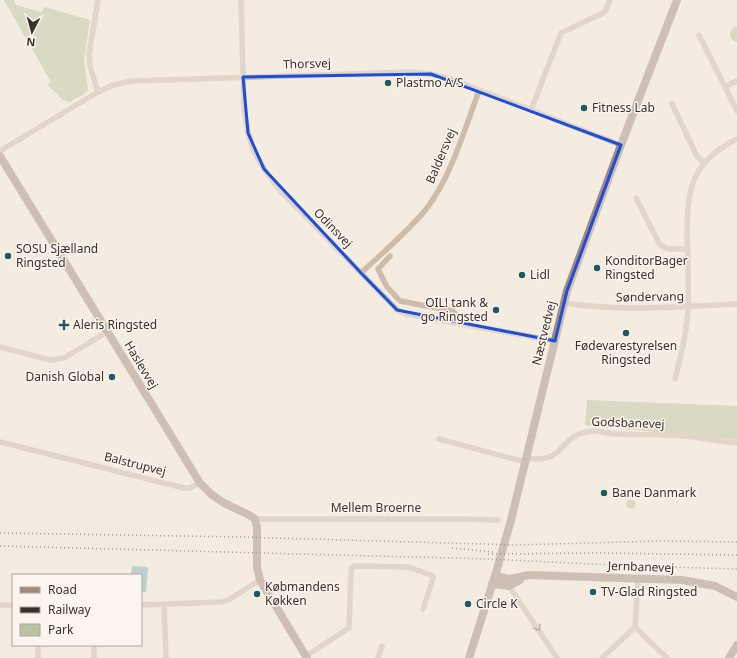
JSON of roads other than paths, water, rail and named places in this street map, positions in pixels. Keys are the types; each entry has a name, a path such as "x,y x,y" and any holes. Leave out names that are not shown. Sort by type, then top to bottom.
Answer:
{"main road":[{"name":"Næstvedvej","path":"469,658 508,531 540,397 571,280 677,0"},
{"name":"Haslevvej","path":"0,156 200,483"},
{"path":"200,483 211,494 249,514 255,519 257,528 256,561 260,580 307,657"},
{"name":"Jernbanevej","path":"495,576 510,579 529,575 682,580 715,586 737,597"},
{"name":"Jernbanevej","path":"495,576 509,586 523,579 541,576"},
{"path":"729,658 737,645"}],"street":[{"path":"98,0 89,54 90,71 98,92"},
{"name":"Odinsvej","path":"241,0 244,109 248,133 254,152 277,187 397,310 406,314 555,341"},
{"path":"531,110 561,33 605,12 610,0"},
{"path":"699,35 737,111"},
{"name":"Thorsvej","path":"0,151 98,92 114,85 132,81 409,72 431,74 451,79 621,145"},
{"path":"725,87 737,81"},
{"name":"Baldersvej","path":"361,273 418,218 435,197 447,176 480,91"},
{"path":"672,104 697,156 704,163"},
{"path":"675,379 683,348 688,307 688,199 694,179 704,163 717,150 737,139"},
{"path":"636,198 660,245 668,249 688,249"},
{"path":"390,256 378,269 391,292 400,301 453,311 456,315 455,323"},
{"path":"385,298 391,292"},
{"name":"Søndervang","path":"564,303 618,309 737,304"},
{"path":"0,347 50,360 57,360 64,358 108,332"},
{"name":"Godsbanevej","path":"439,439 526,460 544,460 552,457 578,435 594,431 618,434 680,435 737,443"},
{"name":"Balstrupvej","path":"0,442 184,488 190,488 200,483"},
{"name":"Mellem Broerne","path":"255,519 468,518 498,520"},
{"path":"307,657 349,628 351,568 354,566 408,567 433,576 423,609"},
{"path":"602,658 635,627 638,578"},
{"path":"142,605 222,602 230,599 260,580"},
{"path":"509,586 557,658"},
{"path":"0,605 12,605"},
{"path":"164,605 166,658"},
{"path":"635,627 667,658"},
{"path":"38,646 38,658"},
{"path":"94,646 94,658"},
{"path":"378,658 382,646"}],"water":[{"path":"132,566 148,568 146,592 142,592 142,574 131,574"}],"railway":[{"path":"0,533 241,537 515,545 661,541 737,542"},
{"path":"0,546 489,559 737,569"},
{"path":"452,548 493,552"},
{"path":"488,554 598,553 737,555"}],"place":[{"name":"Plastmo A/S","path":"388,83"},
{"name":"Fitness Lab","path":"584,108"},
{"name":"SOSU Sjælland Ringsted","path":"8,256"},
{"name":"KonditorBager Ringsted","path":"597,268"},
{"name":"Lidl","path":"522,275"},
{"name":"OIL! tank & go Ringsted","path":"496,310"},
{"name":"Aleris Ringsted","path":"64,325"},
{"name":"Fødevarestyrelsen Ringsted","path":"626,333"},
{"name":"Danish Global","path":"112,377"},
{"name":"Bane Danmark","path":"604,493"},
{"name":"TV-Glad Ringsted","path":"593,592"},
{"name":"Købmandens Køkken","path":"257,594"},
{"name":"Circle K","path":"468,604"}]}
